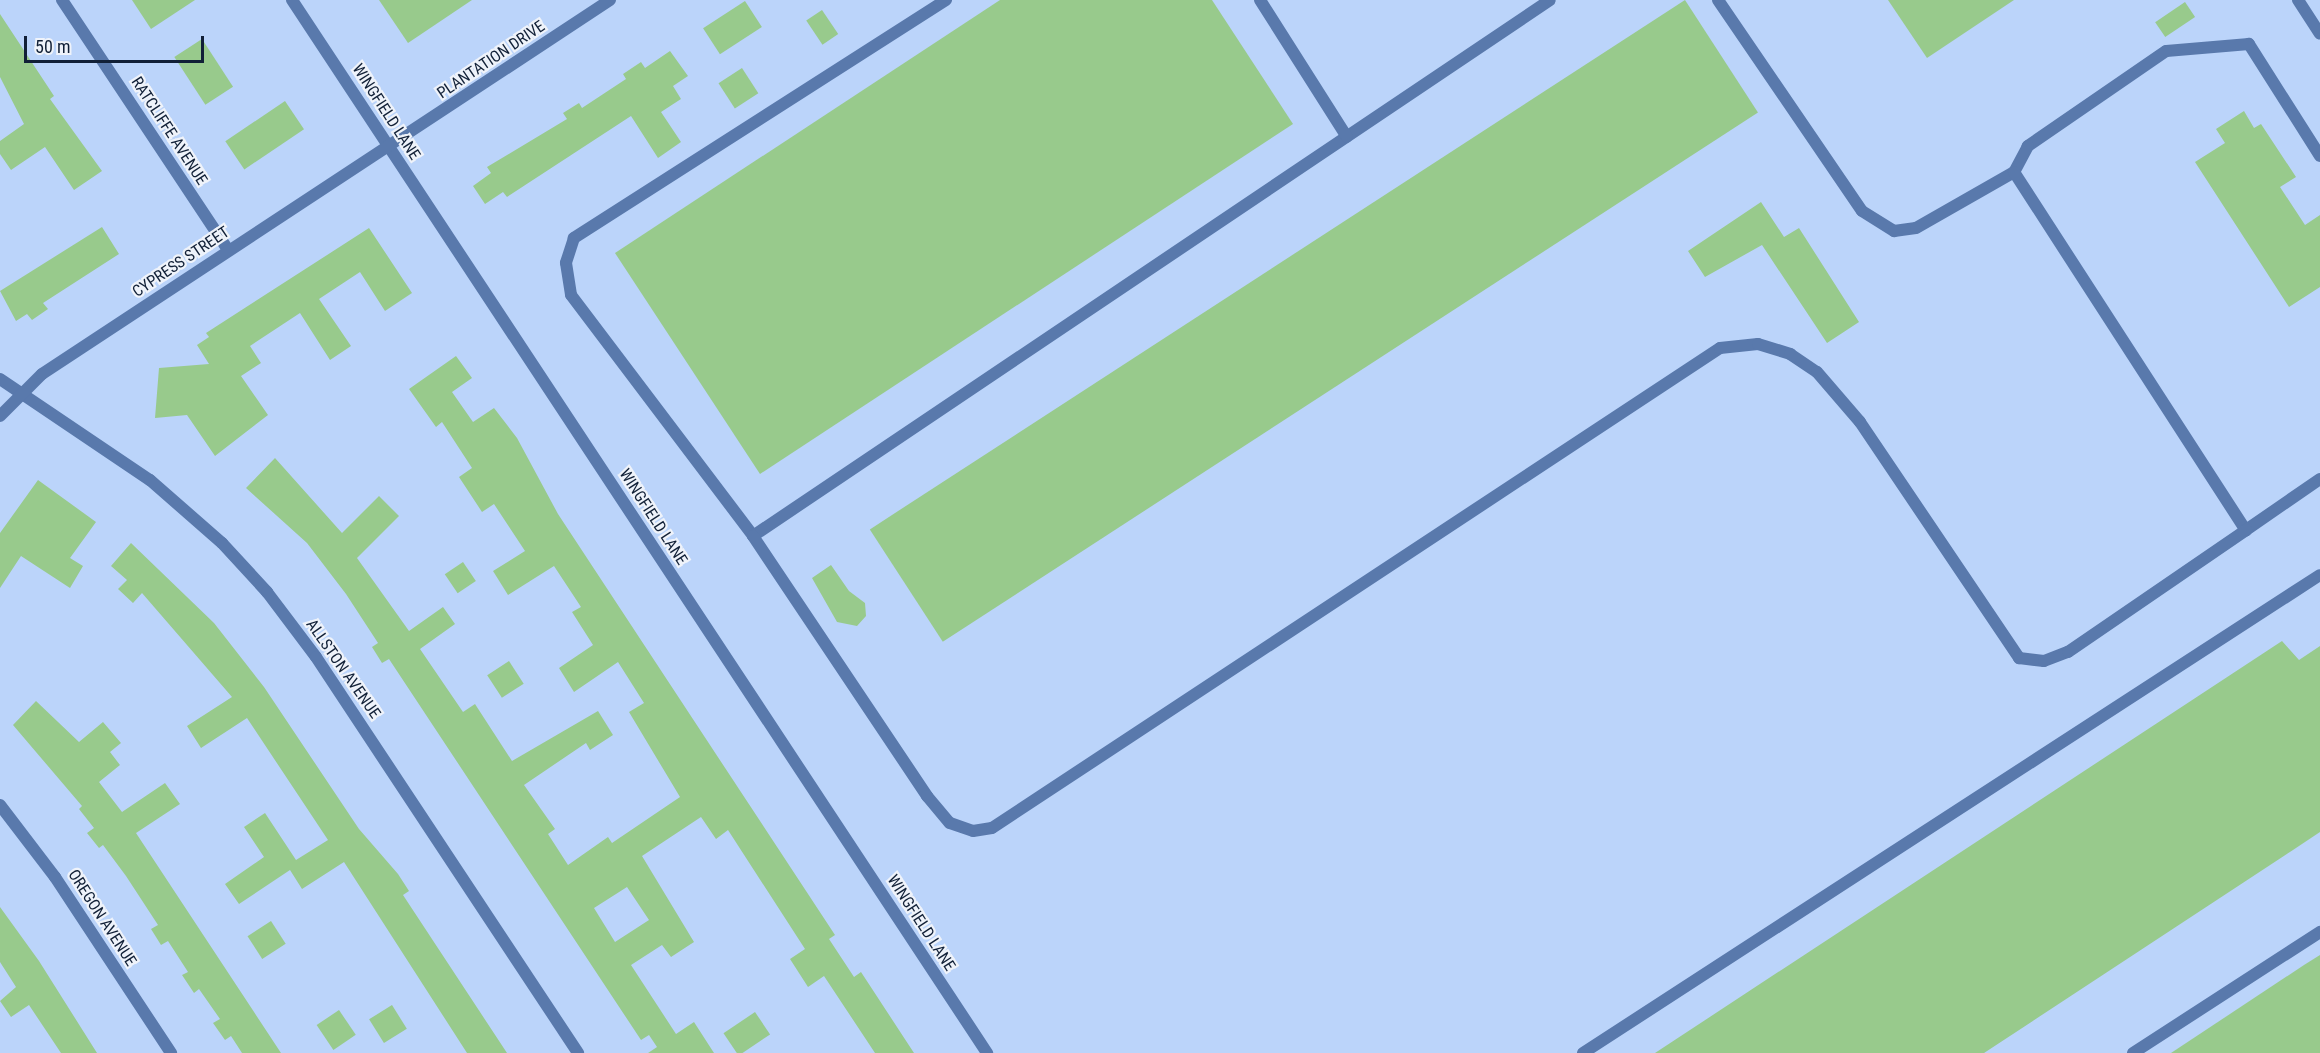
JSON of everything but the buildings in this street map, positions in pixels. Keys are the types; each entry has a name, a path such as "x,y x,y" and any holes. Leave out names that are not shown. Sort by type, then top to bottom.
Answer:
{"street":[{"name":"RATCLIFFE AVENUE","path":"62,0 228,250"},
{"name":"WINGFIELD LANE","path":"292,0 987,1053"},
{"name":"PLANTATION DRIVE","path":"388,145 610,0"},
{"path":"946,0 574,238 567,263 571,295 753,536 927,796 950,823 973,831 1002,822 1720,348 1758,344 1790,354 1824,380 1860,422 2019,658 2044,661 2068,652 2320,479"},
{"path":"1260,0 1347,137"},
{"path":"753,536 1550,0"},
{"path":"1718,0 1862,211 1894,231 1916,228 2014,172 2028,146 2166,51 2249,44 2320,156"},
{"path":"2298,0 2320,34"},
{"name":"CYPRESS STREET","path":"0,416 42,375 388,145"},
{"path":"2014,172 2246,530"},
{"name":"ALLSTON AVENUE","path":"0,380 150,480 267,592 316,657 578,1053"},
{"path":"1583,1053 2320,575"},
{"name":"OREGON AVENUE","path":"0,805 55,877 171,1053"},
{"path":"2133,1053 2320,932"}]}
